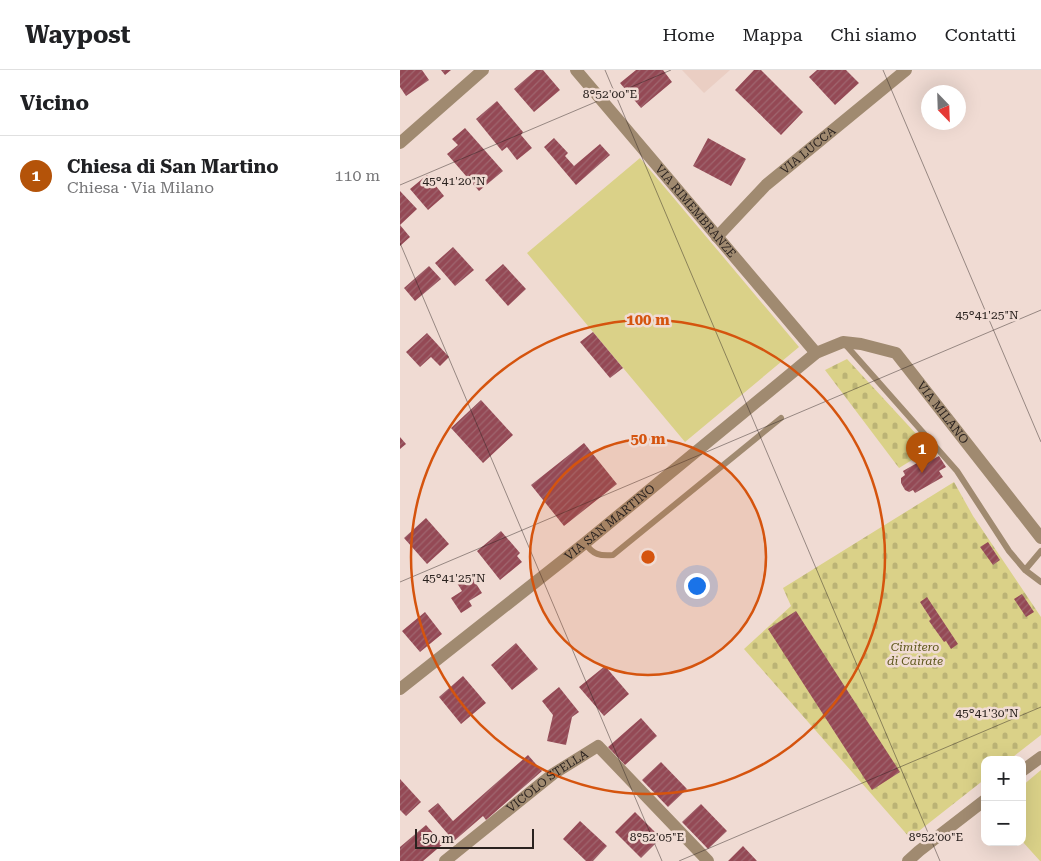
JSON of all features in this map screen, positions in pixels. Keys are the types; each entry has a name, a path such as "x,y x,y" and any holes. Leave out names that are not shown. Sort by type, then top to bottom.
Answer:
{"street":[{"path":"400,143 483,70"},
{"name":"VIA RIMEMBRANZE","path":"576,70 816,353"},
{"name":"VIA LUCCA","path":"717,237 766,185 906,70"},
{"path":"816,353 843,342"},
{"name":"VIA MILANO","path":"843,342 861,344 896,353 1041,538"},
{"name":"VIA SAN MARTINO","path":"400,689 585,544 816,353"},
{"name":"VICOLO STELLA","path":"445,861 553,774 598,746 708,861"},
{"path":"1026,768 1041,757"},
{"path":"908,861 984,801"}],"lane":[{"path":"843,342 957,471 1009,551 1025,570 1041,582"},
{"path":"585,544 591,552 599,556 613,556 781,418"},
{"path":"1025,570 1041,551"}],"shaded area":[{"path":"682,70 730,70 704,93"}],"green space":[{"path":"640,158 799,347 685,442 527,253"},
{"path":"847,359 930,449 899,468 825,370"},
{"name":"Cimitero di Cairate","path":"954,482 973,516 1041,617 1041,735 1014,756 981,756 981,782 910,838 744,649 791,606 783,588"},
{"path":"1041,770 1041,861 1026,845 1026,783"}],"building":[{"path":"400,70 422,70 429,80 406,96 400,87"},
{"path":"441,70 451,70 445,75"},
{"path":"536,70 543,70 560,90 534,112 514,89"},
{"path":"636,70 663,70 672,82 641,108 620,83"},
{"path":"754,70 761,70 803,112 781,135 735,90"},
{"path":"817,70 846,70 859,83 835,105 809,77"},
{"path":"497,101 523,132 521,135 532,148 517,160 507,147 502,151 476,119"},
{"path":"465,128 503,171 479,191 447,154 458,145 452,139"},
{"path":"554,138 568,153 565,156 574,166 600,144 610,155 576,185 544,147"},
{"path":"708,138 746,159 731,186 693,166"},
{"path":"427,175 444,196 428,210 410,189"},
{"path":"400,191 417,209 400,225"},
{"path":"400,225 410,237 400,246"},
{"path":"453,247 474,270 455,286 435,263"},
{"path":"503,264 526,289 508,306 485,280"},
{"path":"429,266 441,279 415,301 404,288"},
{"path":"593,332 623,368 610,378 580,342"},
{"path":"427,333 449,357 440,366 431,357 420,367 406,352"},
{"path":"481,400 513,435 483,463 451,428"},
{"path":"400,437 406,444 400,449"},
{"path":"584,443 617,484 564,526 531,485"},
{"path":"931,455 933,459 939,456 946,467 939,471 943,477 915,493 913,490 909,492 905,490 901,483 901,478 905,475 903,471"},
{"path":"426,518 449,544 427,564 404,538"},
{"path":"501,531 520,553 517,556 522,562 500,580 477,551"},
{"path":"988,542 1000,560 993,565 980,547"},
{"path":"470,574 482,593 469,601 472,606 461,613 451,598 462,591 457,583"},
{"path":"1022,594 1034,612 1026,617 1014,599"},
{"path":"927,597 958,644 951,649 929,621 931,619 920,602"},
{"path":"796,611 900,772 872,790 768,629"},
{"path":"425,612 442,634 420,652 402,631"},
{"path":"516,643 538,669 512,690 491,665"},
{"path":"605,666 629,694 604,716 579,687"},
{"path":"463,676 486,703 461,724 439,697"},
{"path":"559,687 579,712 572,717 566,745 547,741 553,715 542,701"},
{"path":"641,718 657,736 625,765 608,747"},
{"path":"528,755 542,771 486,820 483,816 454,841 428,811 438,803 453,821"},
{"path":"661,762 687,789 668,807 642,780"},
{"path":"400,779 421,802 406,816 400,810"},
{"path":"701,804 727,831 708,849 682,822"},
{"path":"635,812 661,838 641,858 615,832"},
{"path":"580,821 607,846 593,861 586,861 563,839"},
{"path":"426,825 443,844 423,861 400,861 400,847"},
{"path":"743,846 757,861 728,861"}],"place":[{"name":"Chiesa di San Martino","path":"922,473"}]}
